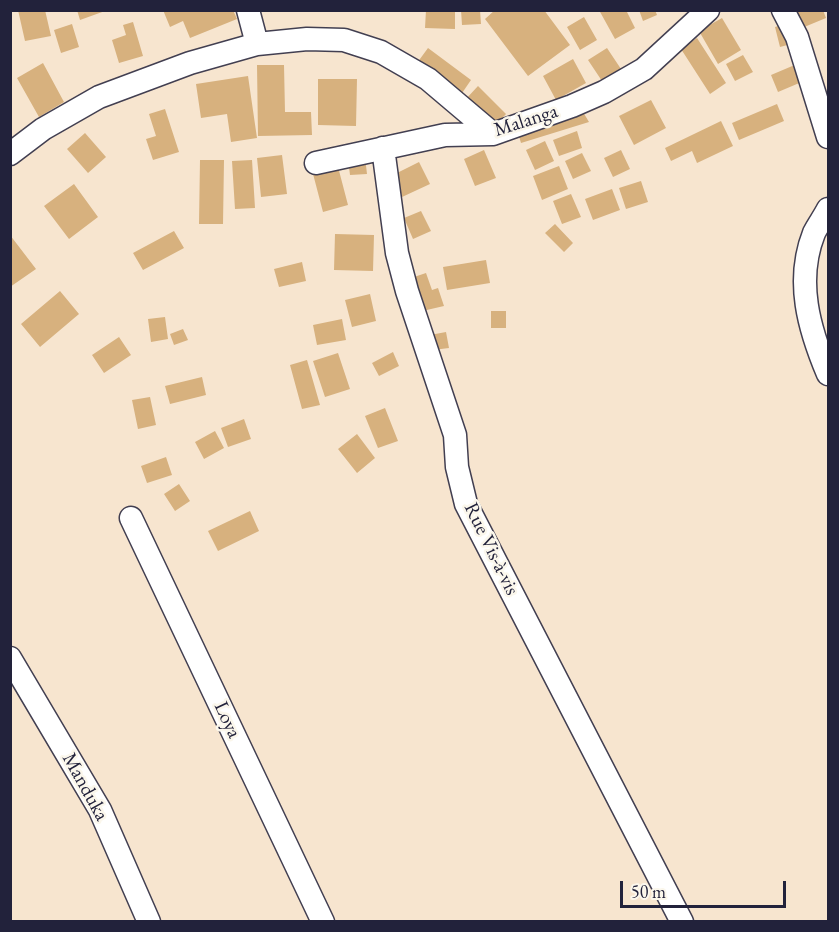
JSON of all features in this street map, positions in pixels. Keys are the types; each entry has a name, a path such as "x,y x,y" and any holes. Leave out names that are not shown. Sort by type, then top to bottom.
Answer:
{"street":[{"path":"249,10 257,44"},
{"name":"Malanga","path":"316,163 445,135 493,134 604,92 644,69 708,10"},
{"path":"783,10 797,37 828,137"},
{"path":"10,154 43,129 99,97 190,63 257,44 307,39 344,40 381,52 429,79 493,134"},
{"name":"Rue Vis-à-vis","path":"383,148 397,253 407,291 455,435 458,467 466,504 682,921"},
{"path":"828,209 815,231 806,258 805,292 813,338 828,374"},
{"name":"Loya","path":"132,518 323,921"},
{"name":"Manduka","path":"10,658 100,810 149,921"}],"building":[{"path":"18,10 45,10 51,36 25,41"},
{"path":"77,10 105,10 105,11 80,20"},
{"path":"163,10 233,10 237,19 190,38 183,21 170,27"},
{"path":"426,10 455,10 455,29 425,28"},
{"path":"461,10 480,10 481,24 462,25"},
{"path":"495,10 544,10 570,45 528,76 485,19"},
{"path":"599,10 626,10 635,28 615,39"},
{"path":"639,10 655,10 657,15 643,21"},
{"path":"788,10 823,10 826,18 797,30"},
{"path":"584,17 597,40 580,50 567,27"},
{"path":"722,18 741,50 718,64 699,31"},
{"path":"133,22 143,56 119,63 112,40 126,35 123,25"},
{"path":"72,24 79,47 61,53 54,30"},
{"path":"785,24 791,44 780,47 775,27"},
{"path":"697,38 726,83 710,94 681,49"},
{"path":"428,48 471,80 460,96 417,63"},
{"path":"607,48 621,69 602,81 588,60"},
{"path":"743,55 753,72 735,81 726,64"},
{"path":"573,59 586,83 556,100 543,76"},
{"path":"43,63 64,102 39,117 17,78"},
{"path":"797,64 804,81 778,92 771,75"},
{"path":"257,65 284,65 285,112 311,112 312,135 258,136"},
{"path":"248,76 257,138 231,142 227,114 201,118 196,84"},
{"path":"318,79 357,79 356,126 318,125"},
{"path":"478,86 506,114 493,128 465,100"},
{"path":"651,100 666,128 634,145 619,116"},
{"path":"777,104 784,121 739,140 732,123"},
{"path":"165,109 179,152 153,160 146,139 156,136 149,114"},
{"path":"583,112 589,122 521,143 518,133"},
{"path":"721,121 733,146 697,163 692,151 671,161 665,148"},
{"path":"577,131 582,148 559,156 553,140"},
{"path":"85,133 106,157 88,173 67,149"},
{"path":"545,141 554,161 535,170 526,150"},
{"path":"484,150 496,178 475,186 464,159"},
{"path":"621,150 630,169 613,177 604,158"},
{"path":"582,153 591,171 573,179 565,161"},
{"path":"282,155 287,194 261,197 257,158"},
{"path":"365,157 367,174 350,175 348,159"},
{"path":"200,160 224,160 223,224 199,224"},
{"path":"252,160 255,208 235,209 232,161"},
{"path":"419,162 430,184 402,197 391,176"},
{"path":"337,163 348,205 323,212 312,170"},
{"path":"559,166 568,189 542,200 533,176"},
{"path":"641,181 648,202 626,209 619,188"},
{"path":"74,184 98,217 69,239 44,206"},
{"path":"612,189 620,210 593,220 585,199"},
{"path":"571,194 581,217 562,224 553,201"},
{"path":"421,211 431,231 413,239 404,218"},
{"path":"555,224 573,243 564,252 545,233"},
{"path":"174,231 184,248 143,270 133,253"},
{"path":"335,234 374,235 373,271 334,270"},
{"path":"10,235 36,269 10,287"},
{"path":"486,260 490,283 447,290 443,267"},
{"path":"302,262 306,281 279,287 274,269"},
{"path":"426,273 432,290 438,288 444,306 418,312 408,279"},
{"path":"60,291 79,314 40,347 21,324"},
{"path":"370,294 376,321 352,327 345,300"},
{"path":"491,311 506,311 506,328 491,328"},
{"path":"165,317 168,339 151,342 148,319"},
{"path":"342,319 346,340 317,345 313,325"},
{"path":"183,329 188,340 174,345 170,334"},
{"path":"446,332 449,348 433,350 430,335"},
{"path":"119,337 131,355 104,373 92,355"},
{"path":"393,352 399,366 379,376 372,363"},
{"path":"338,353 350,389 325,397 313,361"},
{"path":"307,360 320,405 302,409 290,365"},
{"path":"202,377 206,395 170,404 165,386"},
{"path":"150,397 156,425 138,429 132,400"},
{"path":"385,408 398,441 378,448 365,416"},
{"path":"244,419 251,439 228,447 221,428"},
{"path":"215,431 224,448 204,459 195,442"},
{"path":"357,434 375,458 357,473 338,449"},
{"path":"166,457 172,475 147,483 141,466"},
{"path":"179,484 190,501 175,511 164,494"},
{"path":"250,511 259,531 218,551 208,531"}]}
